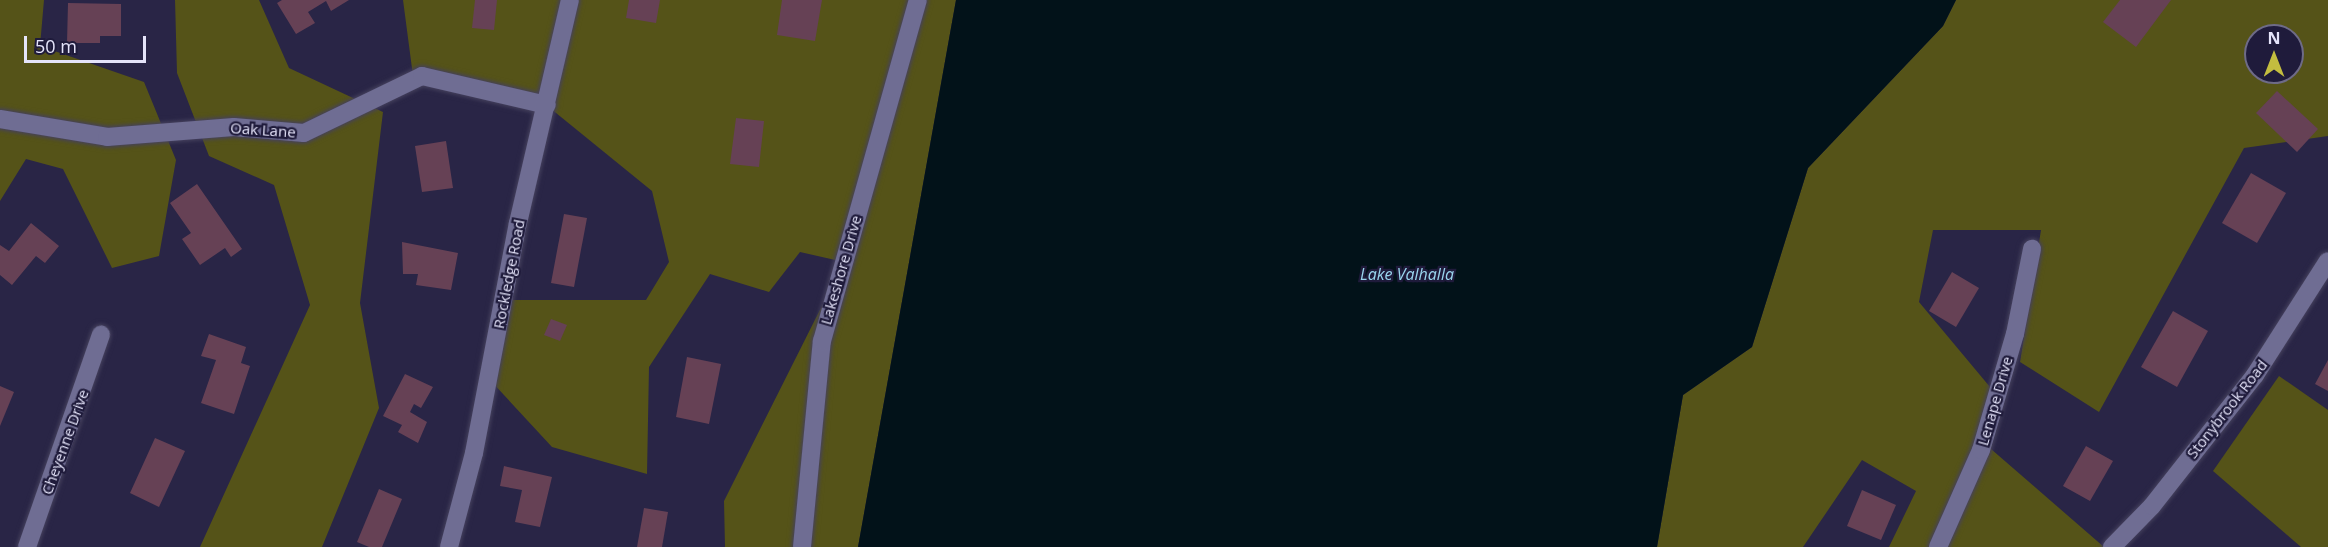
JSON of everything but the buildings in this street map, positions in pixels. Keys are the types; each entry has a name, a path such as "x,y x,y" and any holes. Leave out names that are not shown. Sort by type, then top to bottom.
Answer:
{"street":[{"name":"Rockledge Road","path":"448,547 471,464 570,0"},
{"name":"Lakeshore Drive","path":"802,547 822,341 918,0"},
{"name":"Oak Lane","path":"0,119 107,137 234,127 304,132 422,76 547,105"},
{"name":"Lenape Drive","path":"1938,547 1981,450 2015,334 2032,249"},
{"name":"Stonybrook Road","path":"2112,547 2152,506 2255,375 2328,261"},
{"name":"Cheyenne Drive","path":"27,547 101,335"}],"shaded area":[{"path":"0,0 44,0 40,46 144,82 176,160 159,256 112,268 63,169 26,159 0,201"},
{"path":"175,0 259,0 289,68 383,112 360,303 379,408 322,547 200,547 310,305 274,185 209,156 177,73"},
{"path":"403,0 956,0 858,547 725,547 724,501 844,262 800,252 769,292 710,274 649,367 647,474 552,447 490,380 506,300 646,300 669,262 652,191 545,104 413,76"},
{"path":"1956,0 2328,0 2328,136 2244,148 2099,412 2020,362 2041,230 1933,230 1919,302 2000,399 1991,449 2104,547 1889,547 1916,491 1862,460 1803,547 1657,547 1683,395 1752,347 1808,168 1943,26"},
{"path":"2279,376 2328,410 2328,547 2301,547 2213,471"}],"water":[{"name":"Lake Valhalla","path":"956,0 1956,0 1943,26 1808,168 1752,347 1683,395 1657,547 858,547"}]}
